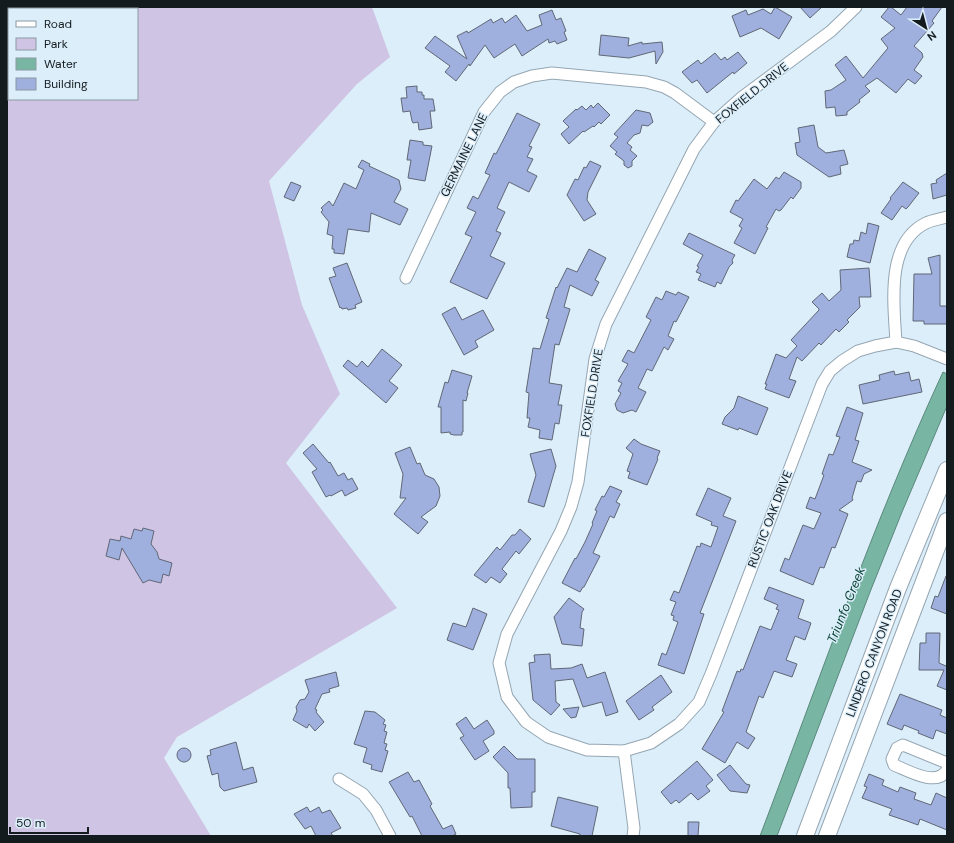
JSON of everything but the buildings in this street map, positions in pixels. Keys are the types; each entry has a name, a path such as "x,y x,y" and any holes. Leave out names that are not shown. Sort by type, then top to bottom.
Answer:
{"street":[{"name":"FOXFIELD DRIVE","path":"624,751 588,750 548,738 526,722 507,697 499,663 507,634 561,531 571,507 578,482 595,359 606,324 694,149 714,122 741,98 831,31 856,7"},
{"name":"GERMAINE LANE","path":"406,278 484,112 500,92 514,82 532,76 552,73 646,82 675,92 714,122"},
{"path":"896,342 894,281 898,258 905,244 914,232 926,222 947,217"},
{"name":"RUSTIC OAK DRIVE","path":"624,751 657,739 679,724 699,702 822,384 830,371 858,351 896,342 914,346 947,359"},
{"name":"LINDERO CANYON ROAD","path":"805,836 898,588 947,470"},
{"name":"LINDERO CANYON ROAD","path":"827,836 947,521"},
{"path":"947,763 903,746 897,748 892,760 894,765 926,778 936,778 945,774 947,770"},
{"path":"624,751 634,828 633,836"},
{"path":"339,779 363,794 376,810 390,836"}],"green space":[{"path":"7,7 372,7 390,57 357,84 269,181 302,305 340,394 286,463 397,608 177,737 164,758 211,836 7,836"}],"water":[{"path":"943,372 947,374 947,406 870,592 777,836 760,836 870,544 917,429"}],"water label":[{"name":"Triunfo Creek","path":"846,605"}]}
